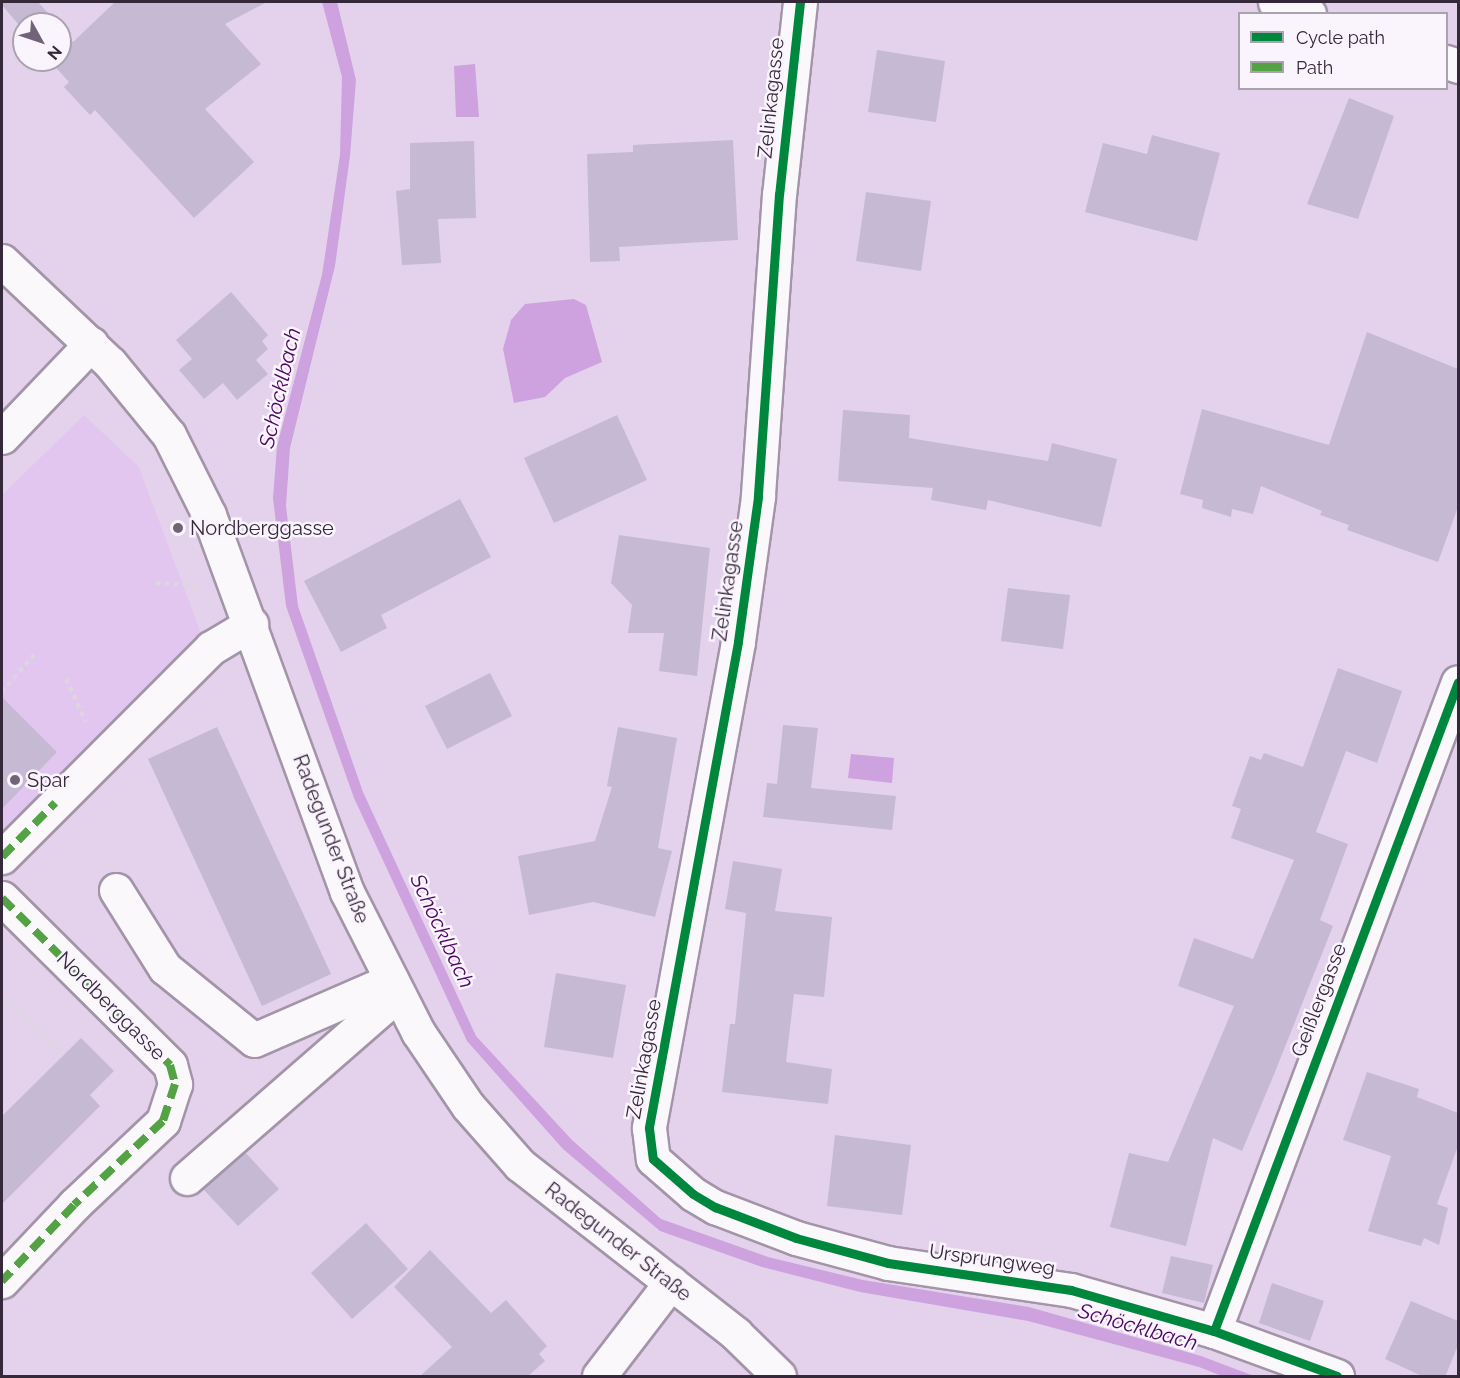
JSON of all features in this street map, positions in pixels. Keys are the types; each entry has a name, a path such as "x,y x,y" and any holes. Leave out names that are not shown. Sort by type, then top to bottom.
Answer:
{"street":[{"name":"Zelinkagasse","path":"653,1160 649,1128 738,642 758,497 779,194 800,2"},
{"path":"1275,2 1303,12"},
{"name":"Radegunder Straße","path":"2,261 110,363 169,435 209,515 251,624 347,892 418,1032 468,1106 520,1165 758,1353 779,1377"},
{"path":"2,437 90,344"},
{"path":"2,857 211,648 251,624"},
{"name":"Geißlergasse","path":"1214,1331 1458,682"},
{"path":"116,890 165,968 254,1040 395,987"},
{"name":"Nordberggasse","path":"2,898 170,1065 175,1084 163,1121 74,1205 2,1281"},
{"path":"187,1178 395,987"},
{"name":"Ursprungweg","path":"653,1160 693,1194 715,1207 796,1238 888,1263 1071,1290 1214,1331 1337,1377"},
{"path":"599,1377 671,1282"}],"path":[{"path":"156,583 184,585 203,592"},
{"path":"2,692 37,651"},
{"path":"2,998 61,1052"}],"shaded area":[{"name":"Schöcklbach","path":"322,2 337,2 356,80 350,156 335,266 290,448 286,506 298,606 363,792 476,1036 572,1140 661,1219 768,1257 863,1280 1029,1307 1201,1356 1254,1376 1222,1376 1199,1367 1028,1321 860,1292 762,1267 660,1231 563,1149 467,1041 354,798 286,606 273,498 277,446 322,275 340,155 342,77"},
{"path":"475,64 479,117 456,117 454,66"},
{"path":"574,299 586,305 602,362 565,378 545,397 514,403 503,349 511,320 525,304"},
{"path":"84,415 139,467 204,641 2,840 2,495"},
{"path":"851,754 894,758 892,783 848,778"}],"building":[{"path":"2,2 38,2 47,12 12,12 12,17"},
{"path":"115,2 267,2 225,24 261,64 205,109 254,162 194,218 95,110 90,115 64,87 69,82 60,72 72,72 73,42"},
{"path":"877,50 945,61 936,122 868,112"},
{"path":"1349,98 1394,116 1358,219 1307,204"},
{"path":"1152,135 1220,153 1197,241 1085,212 1103,143 1147,154"},
{"path":"733,140 738,240 619,247 620,261 590,262 587,154 633,152 633,145"},
{"path":"474,141 476,218 438,219 441,263 402,265 396,191 410,189 410,143"},
{"path":"866,192 931,201 921,271 856,261"},
{"path":"231,292 268,335 262,341 268,349 256,360 268,374 237,400 223,383 204,399 179,370 192,359 176,340"},
{"path":"1367,332 1458,369 1458,507 1438,562 1347,530 1349,525 1320,515 1322,511 1261,486 1253,514 1232,509 1231,517 1202,508 1203,500 1180,494 1202,409 1329,445"},
{"path":"843,410 910,415 909,438 1048,461 1052,443 1117,459 1101,527 988,500 986,510 931,500 933,488 838,481"},
{"path":"617,415 647,480 554,523 524,458"},
{"path":"460,499 491,557 381,615 387,628 341,652 304,581"},
{"path":"619,535 710,548 697,676 659,671 664,633 628,633 632,605 611,583"},
{"path":"1008,588 1070,595 1063,649 1001,641"},
{"path":"1338,668 1402,691 1377,763 1346,751 1316,832 1348,844 1320,920 1333,926 1275,1072 1242,1151 1213,1138 1186,1246 1110,1227 1129,1153 1168,1162 1234,1006 1178,986 1194,938 1253,959 1294,860 1231,838 1241,809 1232,806 1250,756 1261,760 1264,753 1303,767"},
{"path":"490,673 512,716 447,749 425,706"},
{"name":"Spar","path":"2,697 57,752 2,809"},
{"path":"783,725 818,728 811,788 896,796 892,830 763,817 767,783 777,784"},
{"path":"217,727 331,974 262,1006 148,759"},
{"path":"618,727 677,738 658,848 672,851 655,917 593,902 529,915 518,856 595,841 612,787 607,786"},
{"path":"733,861 782,869 775,911 832,917 824,997 794,994 786,1062 832,1069 828,1104 722,1092 730,1024 735,1024 746,913 725,909"},
{"path":"556,973 626,985 613,1058 544,1047"},
{"path":"81,1038 114,1071 90,1095 100,1106 2,1204 2,1116"},
{"path":"1367,1072 1419,1089 1417,1097 1458,1113 1458,1146 1437,1204 1448,1208 1439,1245 1424,1238 1421,1246 1368,1231 1391,1156 1343,1140"},
{"path":"835,1135 911,1145 902,1215 827,1206"},
{"path":"245,1152 279,1189 238,1226 203,1189"},
{"path":"366,1223 408,1269 352,1319 311,1273"},
{"path":"430,1250 491,1313 506,1300 547,1346 539,1354 545,1361 527,1377 419,1377 452,1347 394,1287"},
{"path":"1171,1256 1213,1265 1204,1303 1162,1293"},
{"path":"1272,1283 1324,1301 1310,1341 1259,1323"},
{"path":"1411,1301 1458,1321 1458,1345 1445,1377 1424,1377 1385,1359"}],"marked path":[{"path":"2,857 55,803"},
{"path":"2,898 170,1065 175,1084 163,1121 74,1205 2,1281"}],"cycle path":[{"path":"800,2 779,194 758,497 738,642 649,1128 653,1159 693,1194 715,1207 796,1238 888,1263 1071,1290 1214,1331 1337,1376"},
{"path":"1214,1331 1458,682"}],"place":[{"name":"Nordberggasse","path":"178,528"},
{"name":"Spar","path":"15,780"}]}
